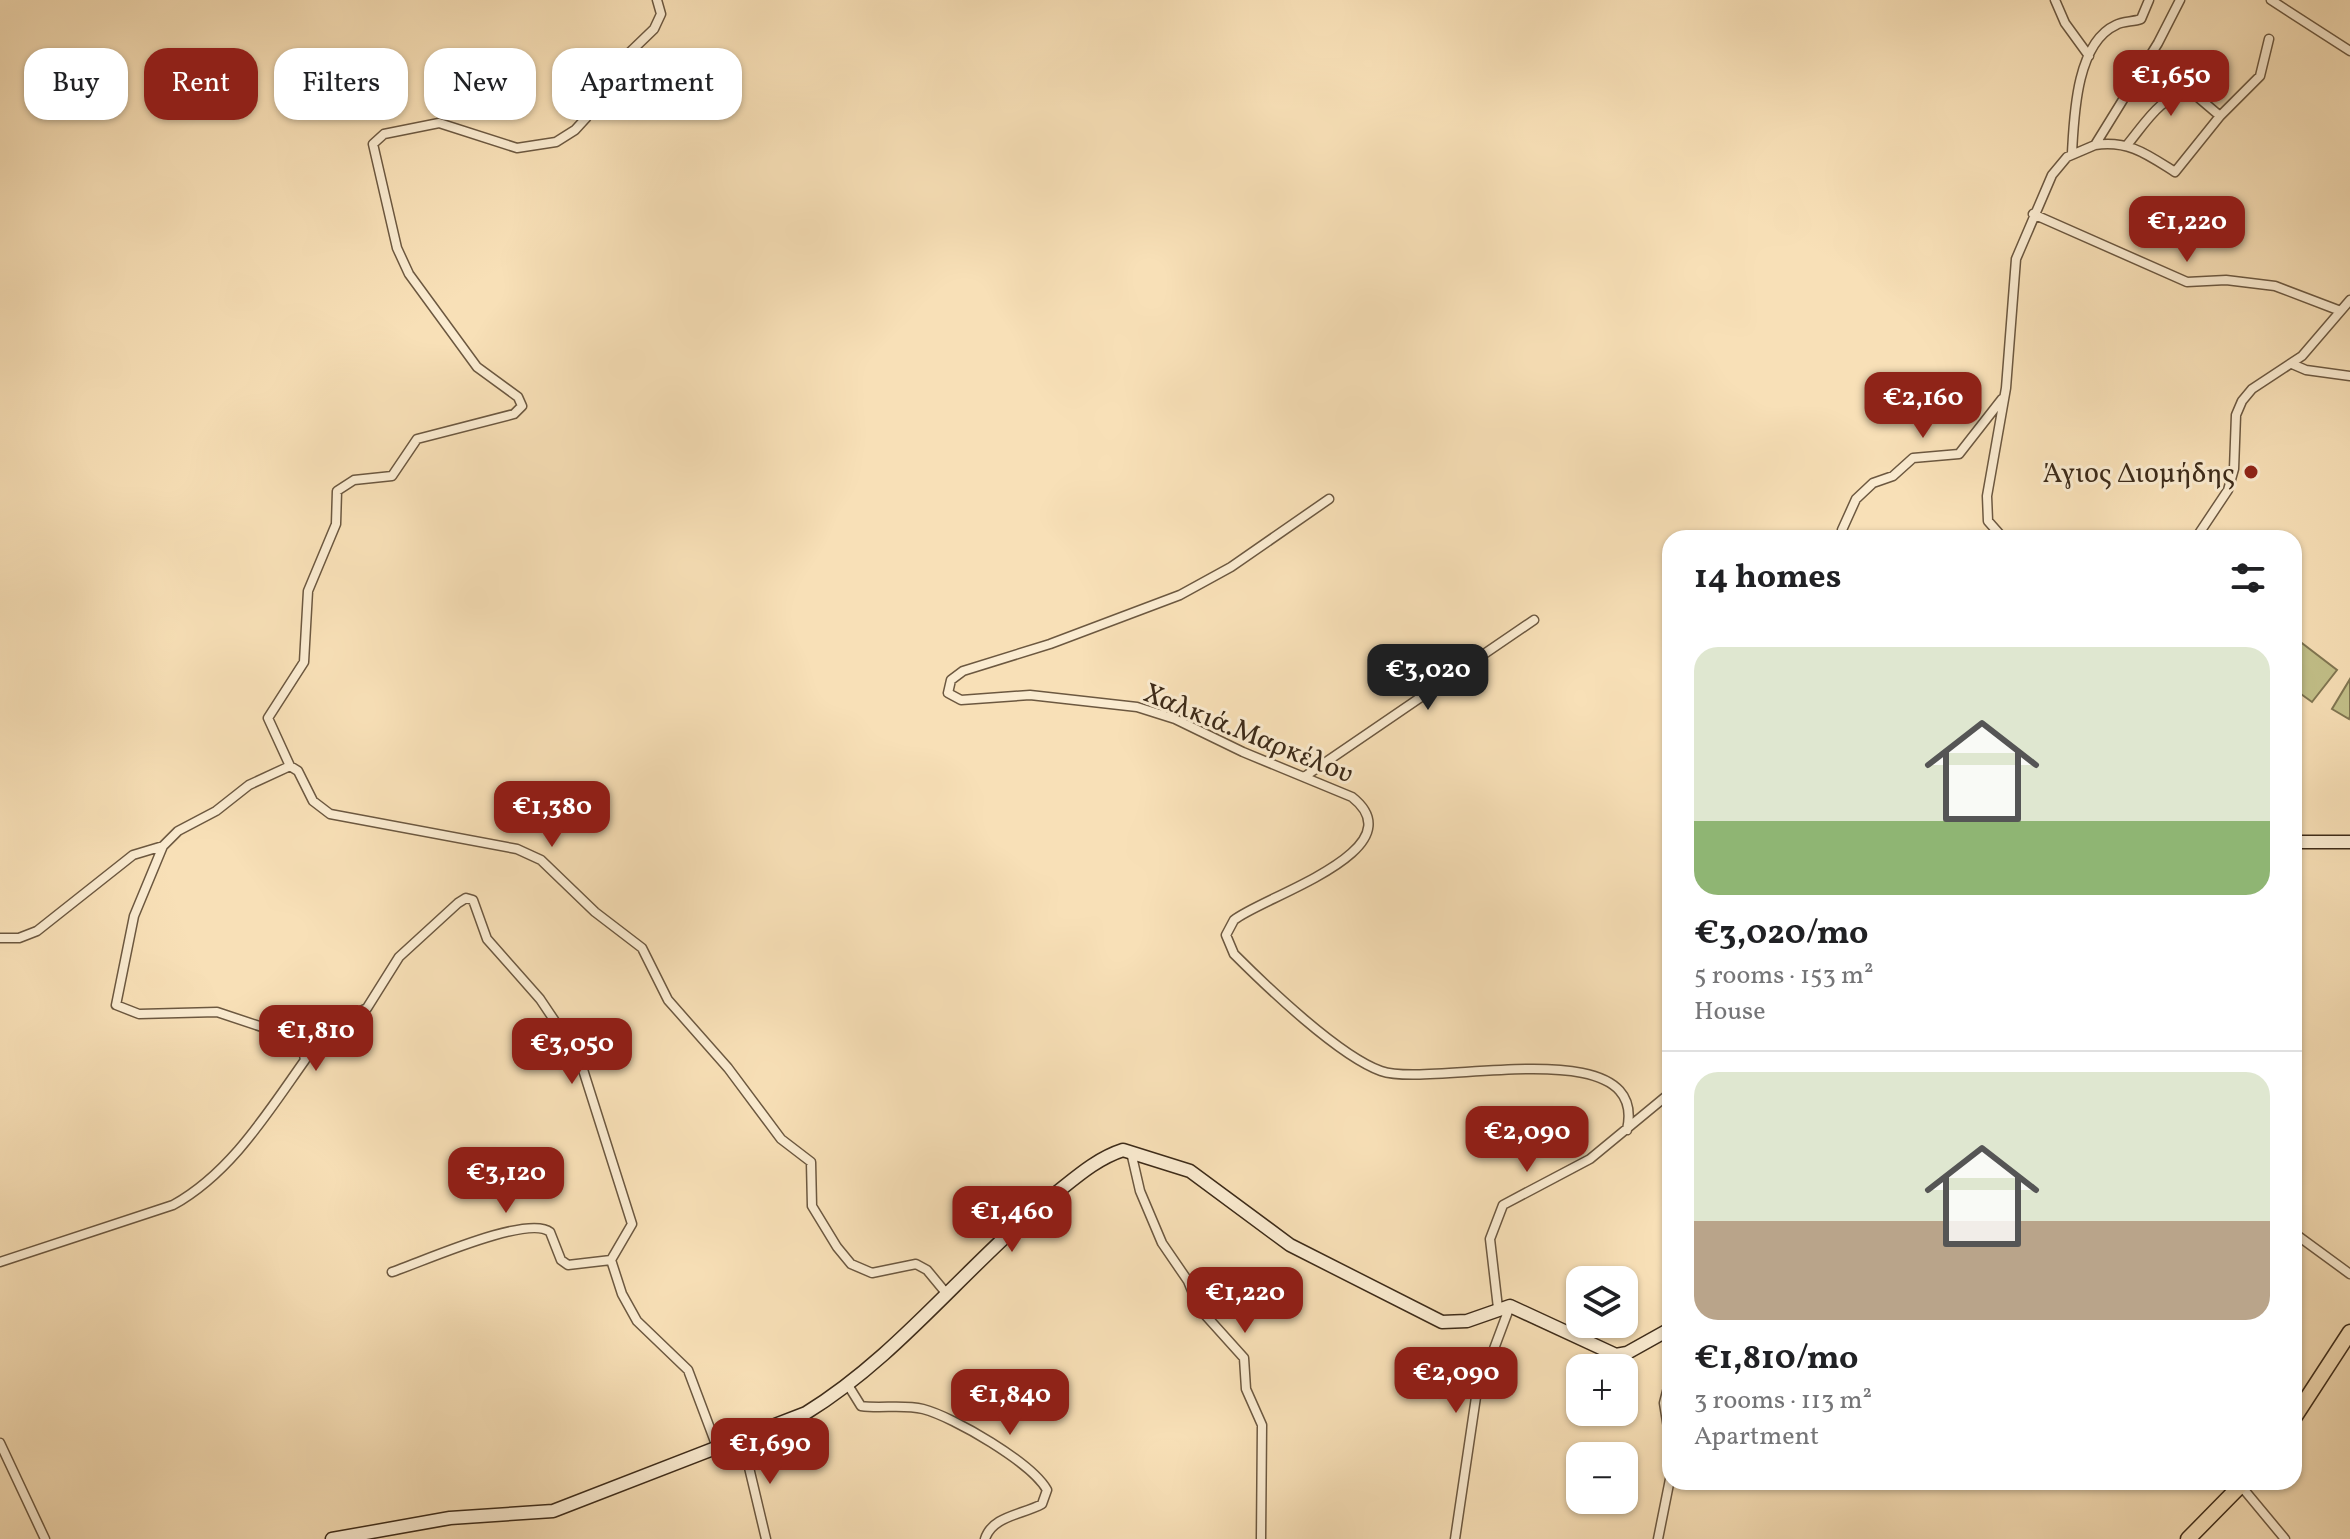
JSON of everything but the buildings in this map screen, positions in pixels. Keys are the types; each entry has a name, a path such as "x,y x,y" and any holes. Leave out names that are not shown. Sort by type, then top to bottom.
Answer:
{"main road":[{"path":"2302,842 2350,842"},
{"path":"332,1539 450,1518 553,1511 806,1413 848,1385 1015,1226 1085,1170 1114,1153 1131,1152 1190,1171 1290,1245 1436,1319 1457,1323 1504,1307 1616,1355 1627,1353 1662,1333"},
{"path":"2302,1406 2350,1332"},
{"path":"2188,1539 2236,1490"}],"street":[{"path":"657,0 661,14 654,29 631,49 586,118 565,138 544,146 517,148 439,123 384,134 373,144 397,248 409,274 463,352 489,378 518,397 522,406 514,414 417,439 392,476 354,480 337,491 336,524 308,591 304,662 268,718 290,766 298,771 313,801 330,814 517,849 541,860 595,912 642,948 668,1000 728,1068 781,1139 811,1162 812,1206 843,1255 858,1269 872,1273 916,1264 927,1270 946,1293"},
{"path":"2055,0 2065,23 2089,56"},
{"path":"2072,153 2078,87 2089,56 2112,27 2141,19 2149,0"},
{"path":"2095,145 2158,43 2180,0"},
{"path":"2271,0 2350,51"},
{"path":"1995,530 1986,512 1990,465 2004,397 2013,275 2033,214 2052,175 2072,153 2115,142 2127,145 2175,172 2220,116 2260,76 2269,39"},
{"path":"2127,145 2160,107 2177,94 2193,93 2220,116"},
{"path":"2033,214 2187,282 2226,280 2275,286 2338,310"},
{"path":"2201,530 2228,490 2240,405 2252,389 2292,364 2310,348 2338,310 2350,300"},
{"path":"2292,364 2306,370 2350,376"},
{"path":"1844,530 1845,522 1862,492 1877,480 1893,476 1913,458 1959,454 2004,397"},
{"name":"Χαλκιά.Μαρκέλου","path":"1329,499 1205,583 1050,644 963,671 951,680 947,690 951,696 961,700 1043,695 1137,707 1175,719 1358,802 1368,819 1368,832 1356,850 1325,872 1234,920 1226,935 1234,954 1344,1049 1379,1070 1436,1076 1539,1068 1591,1073 1610,1083 1626,1100 1630,1120 1627,1130"},
{"path":"1304,777 1534,620"},
{"path":"290,766 249,785 216,811 178,831 163,846 134,916 116,1005 139,1014 217,1012 301,1040 367,1008 399,957 458,903 472,899 487,939 540,999 579,1057 632,1224 611,1260 622,1294 637,1321 688,1370 717,1447"},
{"path":"0,938 19,938 37,931 133,855 163,846"},
{"path":"0,1262 173,1205 196,1193 260,1123 305,1060 301,1040"},
{"path":"1455,1539 1476,1397 1504,1307 1490,1239 1503,1205 1568,1172 1662,1103"},
{"path":"1131,1152 1140,1191 1162,1243 1188,1281 1199,1308 1244,1358 1246,1389 1262,1425 1261,1539"},
{"path":"392,1272 517,1228 539,1226 550,1232 561,1260 568,1265 611,1260"},
{"path":"2302,1239 2350,1274"},
{"path":"848,1385 861,1406 927,1410 1004,1452 1041,1480 1047,1490 1042,1504 997,1522 991,1526 985,1539"},
{"path":"742,1438 766,1539"},
{"path":"0,1443 45,1539"},
{"path":"1658,1539 1668,1490"},
{"path":"2247,1490 2285,1539"}],"shaded area":[{"path":"2302,643 2337,670 2312,702 2302,695"},
{"path":"2350,679 2350,716 2349,719 2332,709"}],"place":[{"name":"Άγιος Διομήδης","path":"2251,472"}]}
